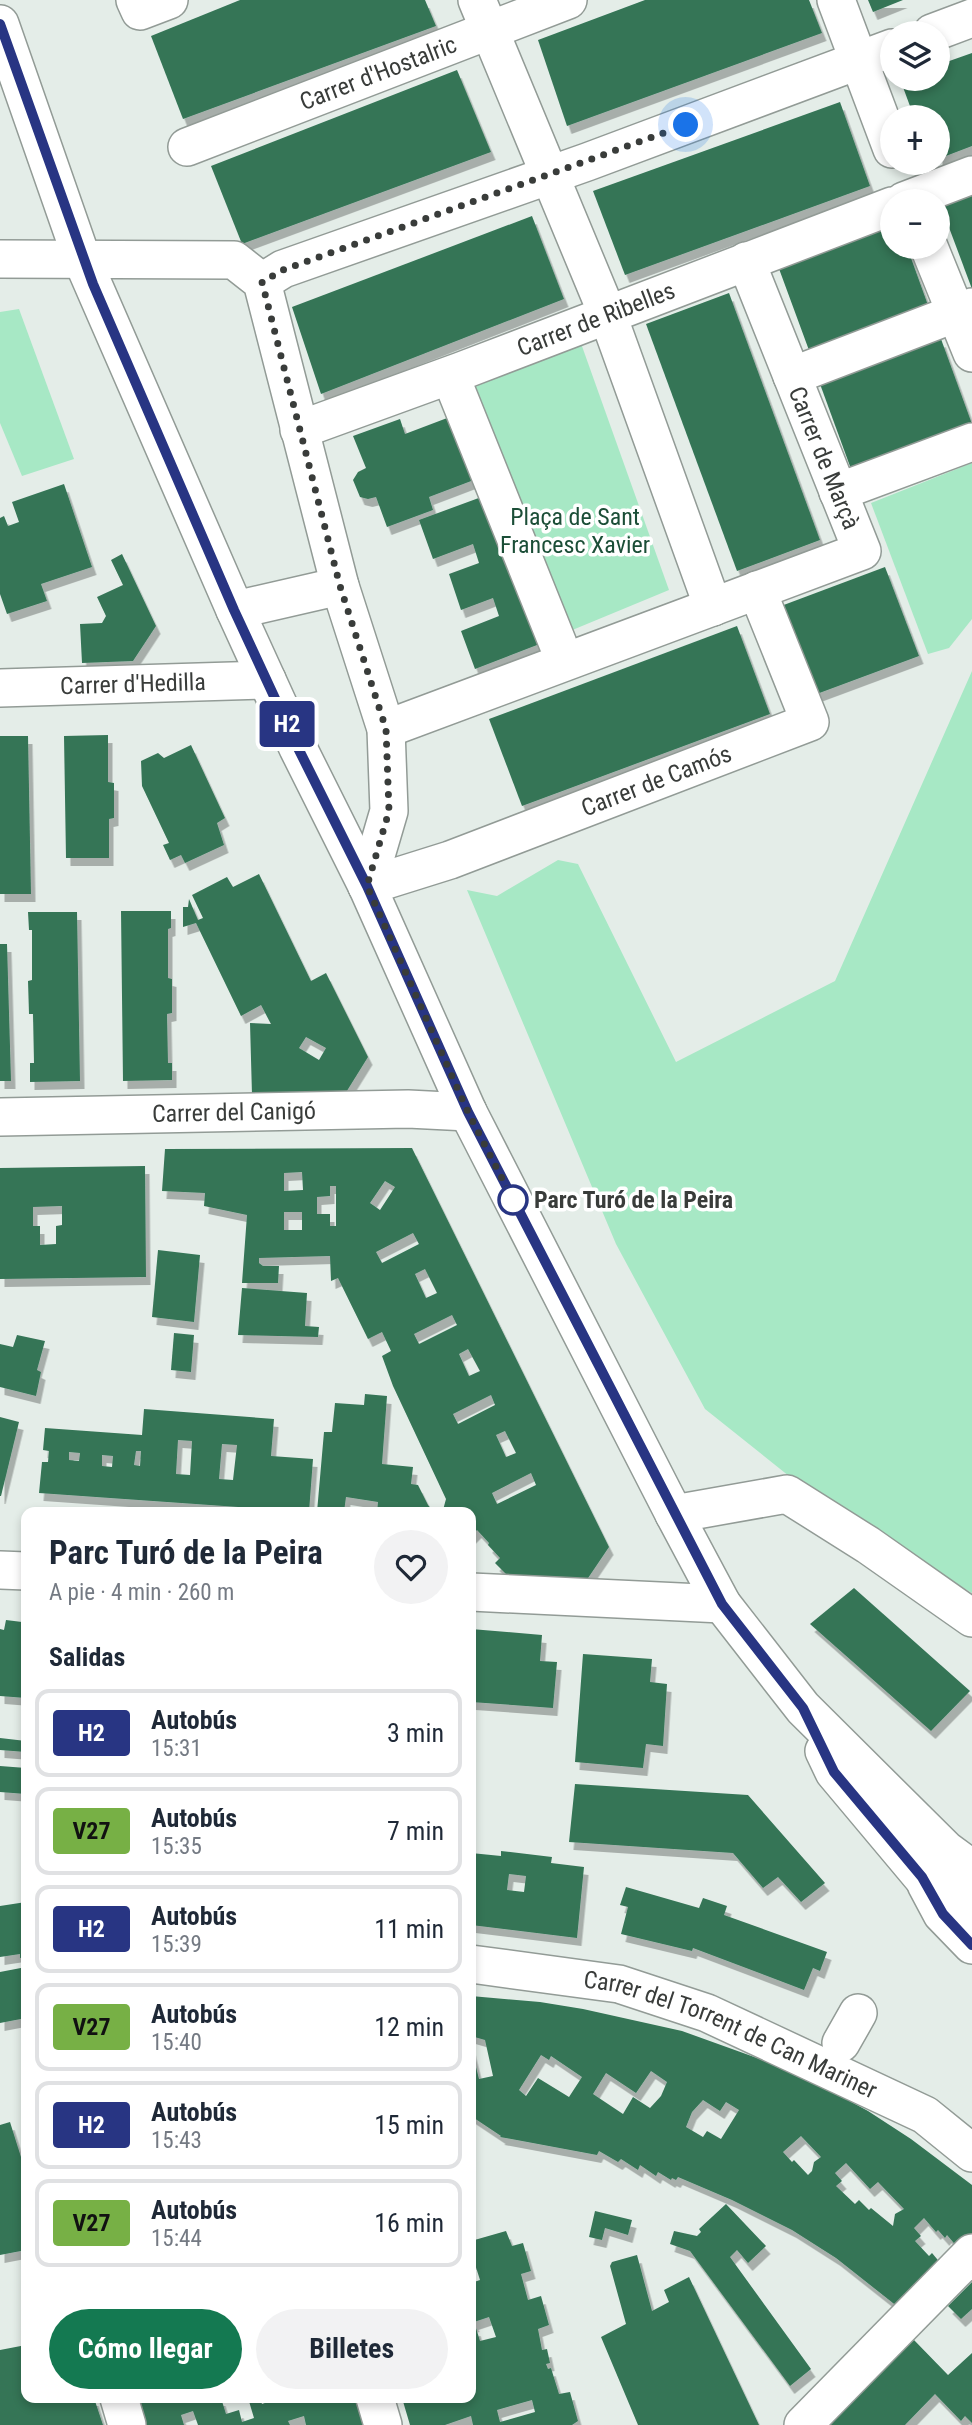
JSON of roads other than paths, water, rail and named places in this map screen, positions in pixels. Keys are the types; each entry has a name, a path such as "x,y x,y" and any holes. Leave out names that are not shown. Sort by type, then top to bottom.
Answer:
{"street":[{"path":"135,0 140,11 169,0"},
{"name":"Carrer d'Hostalric","path":"187,147 483,15 568,0"},
{"path":"836,0 876,55 902,184"},
{"path":"483,15 607,313 713,607"},
{"path":"950,26 972,18"},
{"path":"0,24 82,259 234,610 298,748 367,886 468,1112 674,1514 722,1604 803,1708 946,1850 972,1869"},
{"path":"262,282 283,270 876,55"},
{"name":"Carrer de Ribelles","path":"299,430 746,261 902,184 972,175"},
{"path":"0,259 234,260 262,282 340,586 386,729 389,811 367,886"},
{"path":"936,259 964,310 972,353"},
{"name":"Carrer de Marçà","path":"746,261 862,551 757,590"},
{"path":"792,376 964,310"},
{"path":"456,390 558,644"},
{"path":"838,492 972,442"},
{"path":"234,610 340,586"},
{"path":"386,729 757,590"},
{"name":"Carrer de Camós","path":"367,886 450,860 810,722 757,590"},
{"name":"Carrer d'Hedilla","path":"0,688 267,680"},
{"name":"Carrer del Canigó","path":"0,1117 408,1109 468,1112"},
{"path":"674,1514 787,1494 868,1545 972,1618"},
{"path":"0,1570 21,1571"},
{"path":"476,1592 722,1604"},
{"path":"803,1708 834,1772 922,1877 943,1914 972,1945"},
{"path":"922,1877 955,1891 972,1908"},
{"name":"Carrer del Torrent de Can Mariner","path":"476,1965 619,1984 707,2013 925,2115 972,2153"},
{"path":"803,2425 972,2253"},
{"path":"120,2403 127,2425"},
{"path":"376,2403 383,2425"}],"place":[{"name":"Parc Turó de la Peira","path":"513,1200"}],"park label":[{"name":"Plaça de Sant Francesc Xavier","path":"575,531"}]}
